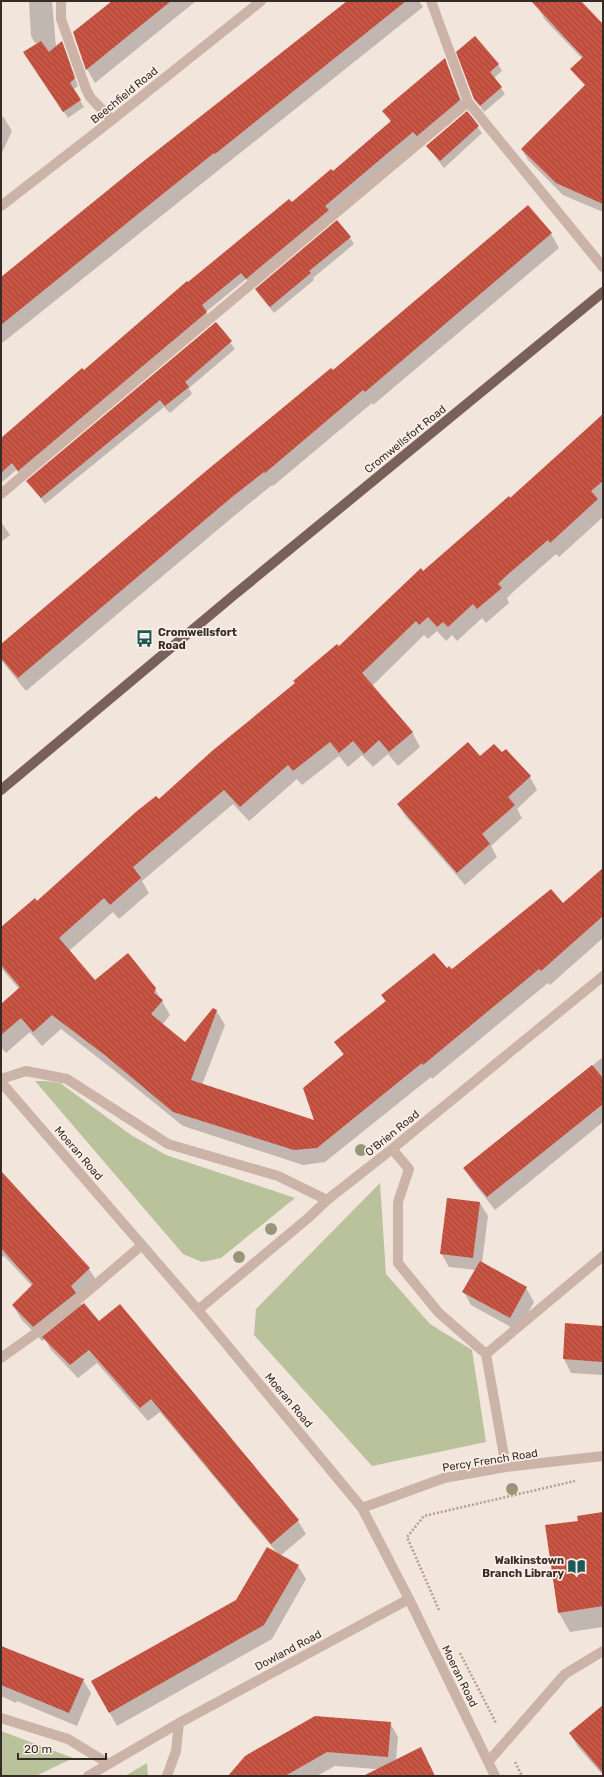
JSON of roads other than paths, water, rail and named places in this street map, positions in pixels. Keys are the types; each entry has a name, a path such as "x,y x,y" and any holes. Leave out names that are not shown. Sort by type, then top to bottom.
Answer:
{"main road":[{"name":"Cromwellsfort Road","path":"1,790 228,600 603,292"}],"street":[{"path":"61,1 62,19 86,89 90,97 112,120"},
{"name":"Beechfield Road","path":"1,206 261,1"},
{"path":"431,1 468,102 603,266"},
{"path":"1,494 468,102"},
{"name":"O'Brien Road","path":"198,1310 307,1220 327,1200 392,1149 603,976"},
{"path":"1,1080 26,1071 67,1079 168,1144 278,1176 327,1200"},
{"name":"Moeran Road","path":"1,1080 198,1310 362,1508 409,1599 495,1776"},
{"path":"392,1149 409,1168 398,1202 398,1263 438,1313 486,1354 506,1467"},
{"path":"1,1358 53,1321 142,1245"},
{"path":"486,1354 603,1256"},
{"name":"Percy French Road","path":"362,1508 444,1478 506,1467 603,1456"},
{"name":"Dowland Road","path":"88,1776 179,1723 409,1599"},
{"path":"488,1762 565,1674 603,1651"},
{"path":"1,1718 68,1739 109,1764"},
{"path":"167,1776 176,1751 179,1723"}],"place":[{"name":"Cromwellsfort Road","path":"145,638"},
{"name":"Walkinstown Branch Library","path":"577,1566"}]}
